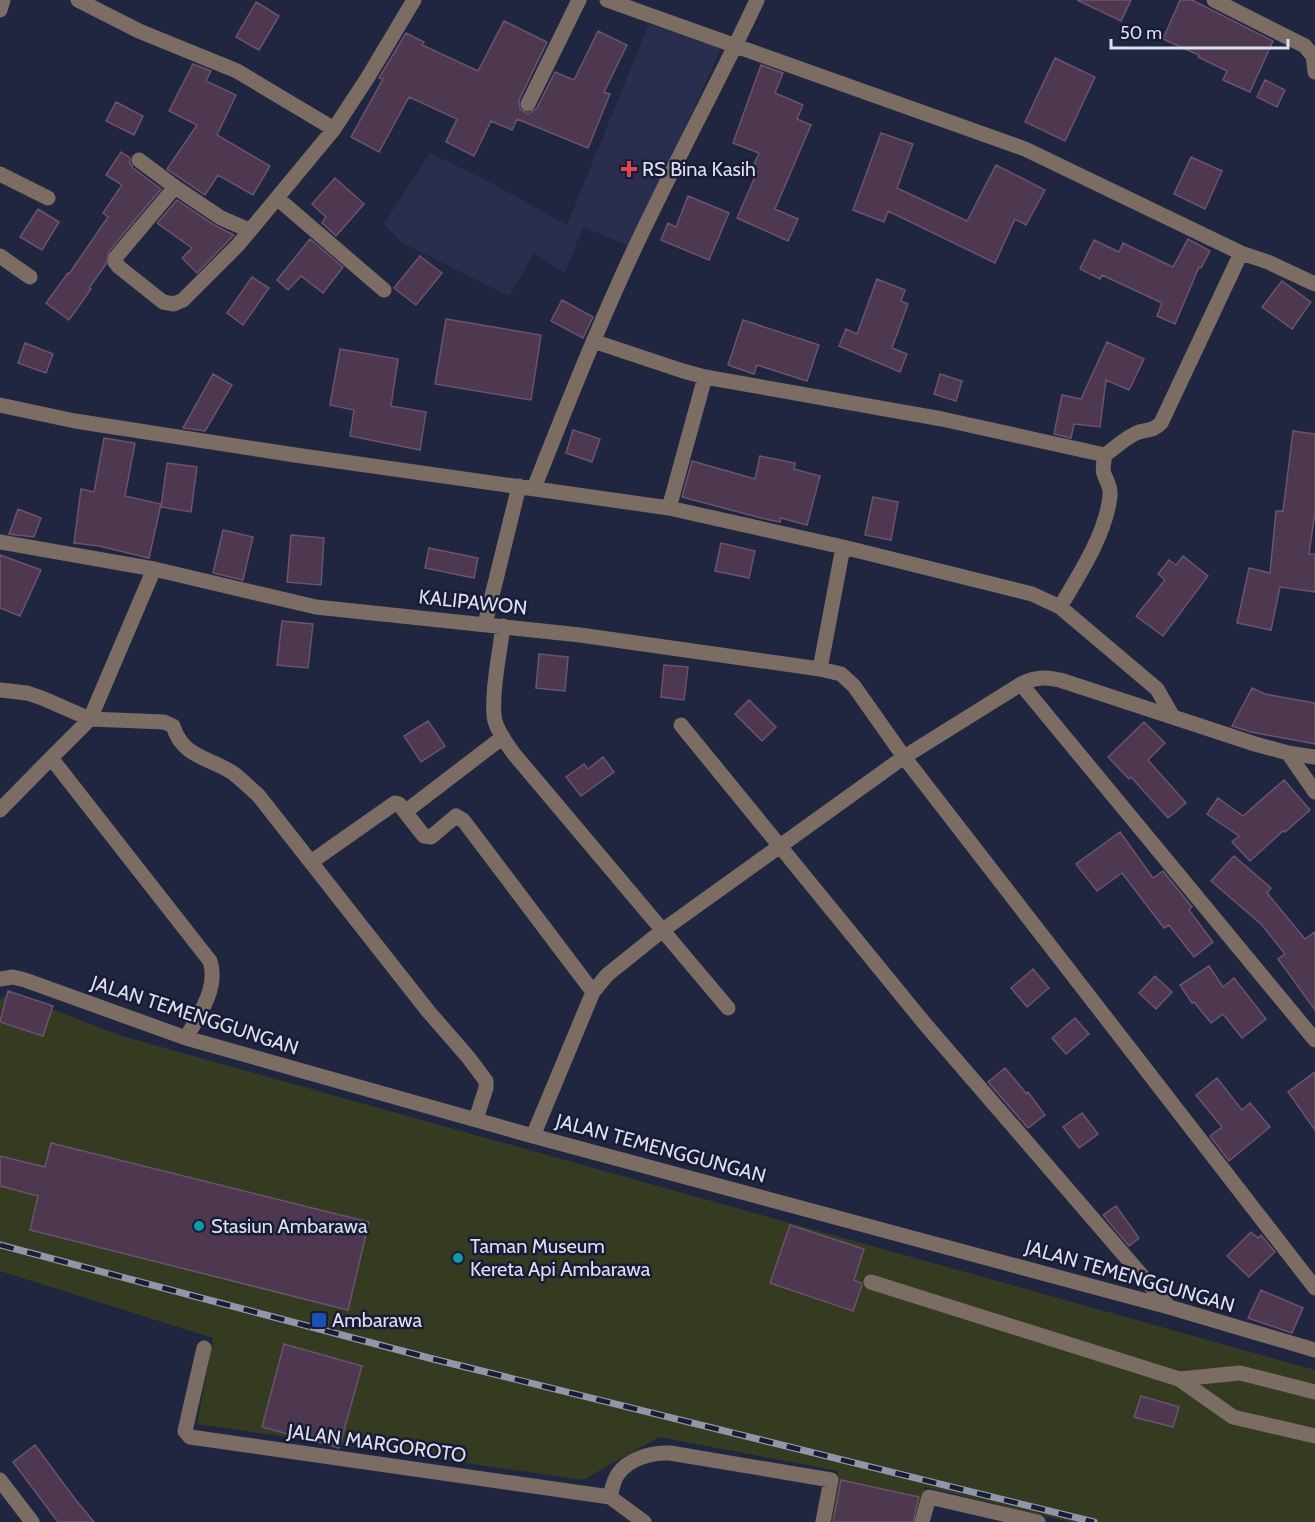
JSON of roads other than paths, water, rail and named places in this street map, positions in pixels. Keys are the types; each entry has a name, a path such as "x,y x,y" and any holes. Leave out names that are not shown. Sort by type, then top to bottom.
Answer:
{"street":[{"path":"0,10 3,0"},
{"path":"78,0 138,31 237,71 334,129"},
{"path":"175,187 115,262 118,267 163,302 174,304 183,300 238,245 334,129 385,51 414,0"},
{"path":"528,104 579,0"},
{"path":"607,0 1025,149 1241,253 1268,262 1315,284"},
{"path":"485,624 526,487 655,204 757,0"},
{"path":"1214,0 1305,46 1313,56 1315,72"},
{"path":"139,160 221,218 249,230"},
{"path":"0,174 48,198"},
{"path":"277,198 384,290"},
{"path":"1060,607 1084,567 1102,525 1110,496 1109,483 1103,470 1105,455 1129,437 1140,431 1155,429 1161,423 1241,253"},
{"path":"0,256 30,277"},
{"path":"593,341 705,377 942,419 1105,455"},
{"path":"669,508 705,377"},
{"path":"0,405 75,421 295,455 526,487 597,500 669,508 843,547 1032,594 1060,607 1157,689 1173,717"},
{"name":"KALIPAWON","path":"0,542 154,569 316,607 580,635 820,669 841,674 854,686 904,758 1315,1288"},
{"path":"820,669 843,547"},
{"path":"0,810 90,719 154,569"},
{"path":"503,627 494,705 495,721 503,737 514,754 728,1008"},
{"path":"533,1136 593,992 607,975 663,930 904,758 1020,684 1031,679 1045,677 1060,680 1288,753 1315,758"},
{"path":"1020,684 1315,1040"},
{"path":"0,690 34,696 90,719 165,722 173,726 177,737 186,749 233,773 258,795 486,1081 476,1119"},
{"path":"681,725 925,1024 1169,1307"},
{"path":"405,812 503,737"},
{"path":"1288,753 1315,792"},
{"path":"51,758 210,961 213,971 207,1001 186,1038"},
{"path":"311,862 395,803 399,804 424,836 430,837 456,816 463,820 593,992"},
{"name":"JALAN TEMENGGUNGAN","path":"0,978 13,977 25,980 186,1038 533,1136 1169,1307 1315,1350"},
{"path":"871,1282 1179,1379 1233,1417 1315,1436"},
{"name":"JALAN MARGOROTO","path":"204,1348 184,1431 190,1437 610,1497 644,1522"},
{"path":"1179,1379 1240,1373 1315,1392"},
{"path":"610,1497 618,1474 628,1465 659,1452 670,1453 831,1480 824,1522"},
{"path":"0,1480 32,1522"},
{"path":"922,1522 929,1497 1038,1522"}],"railway":[{"path":"0,1245 429,1358 1094,1522"}],"place":[{"name":"RS Bina Kasih","path":"629,169"},
{"name":"Stasiun Ambarawa","path":"199,1226"},
{"name":"Taman Museum Kereta Api Ambarawa","path":"458,1258"},
{"name":"Ambarawa","path":"319,1320"}]}
